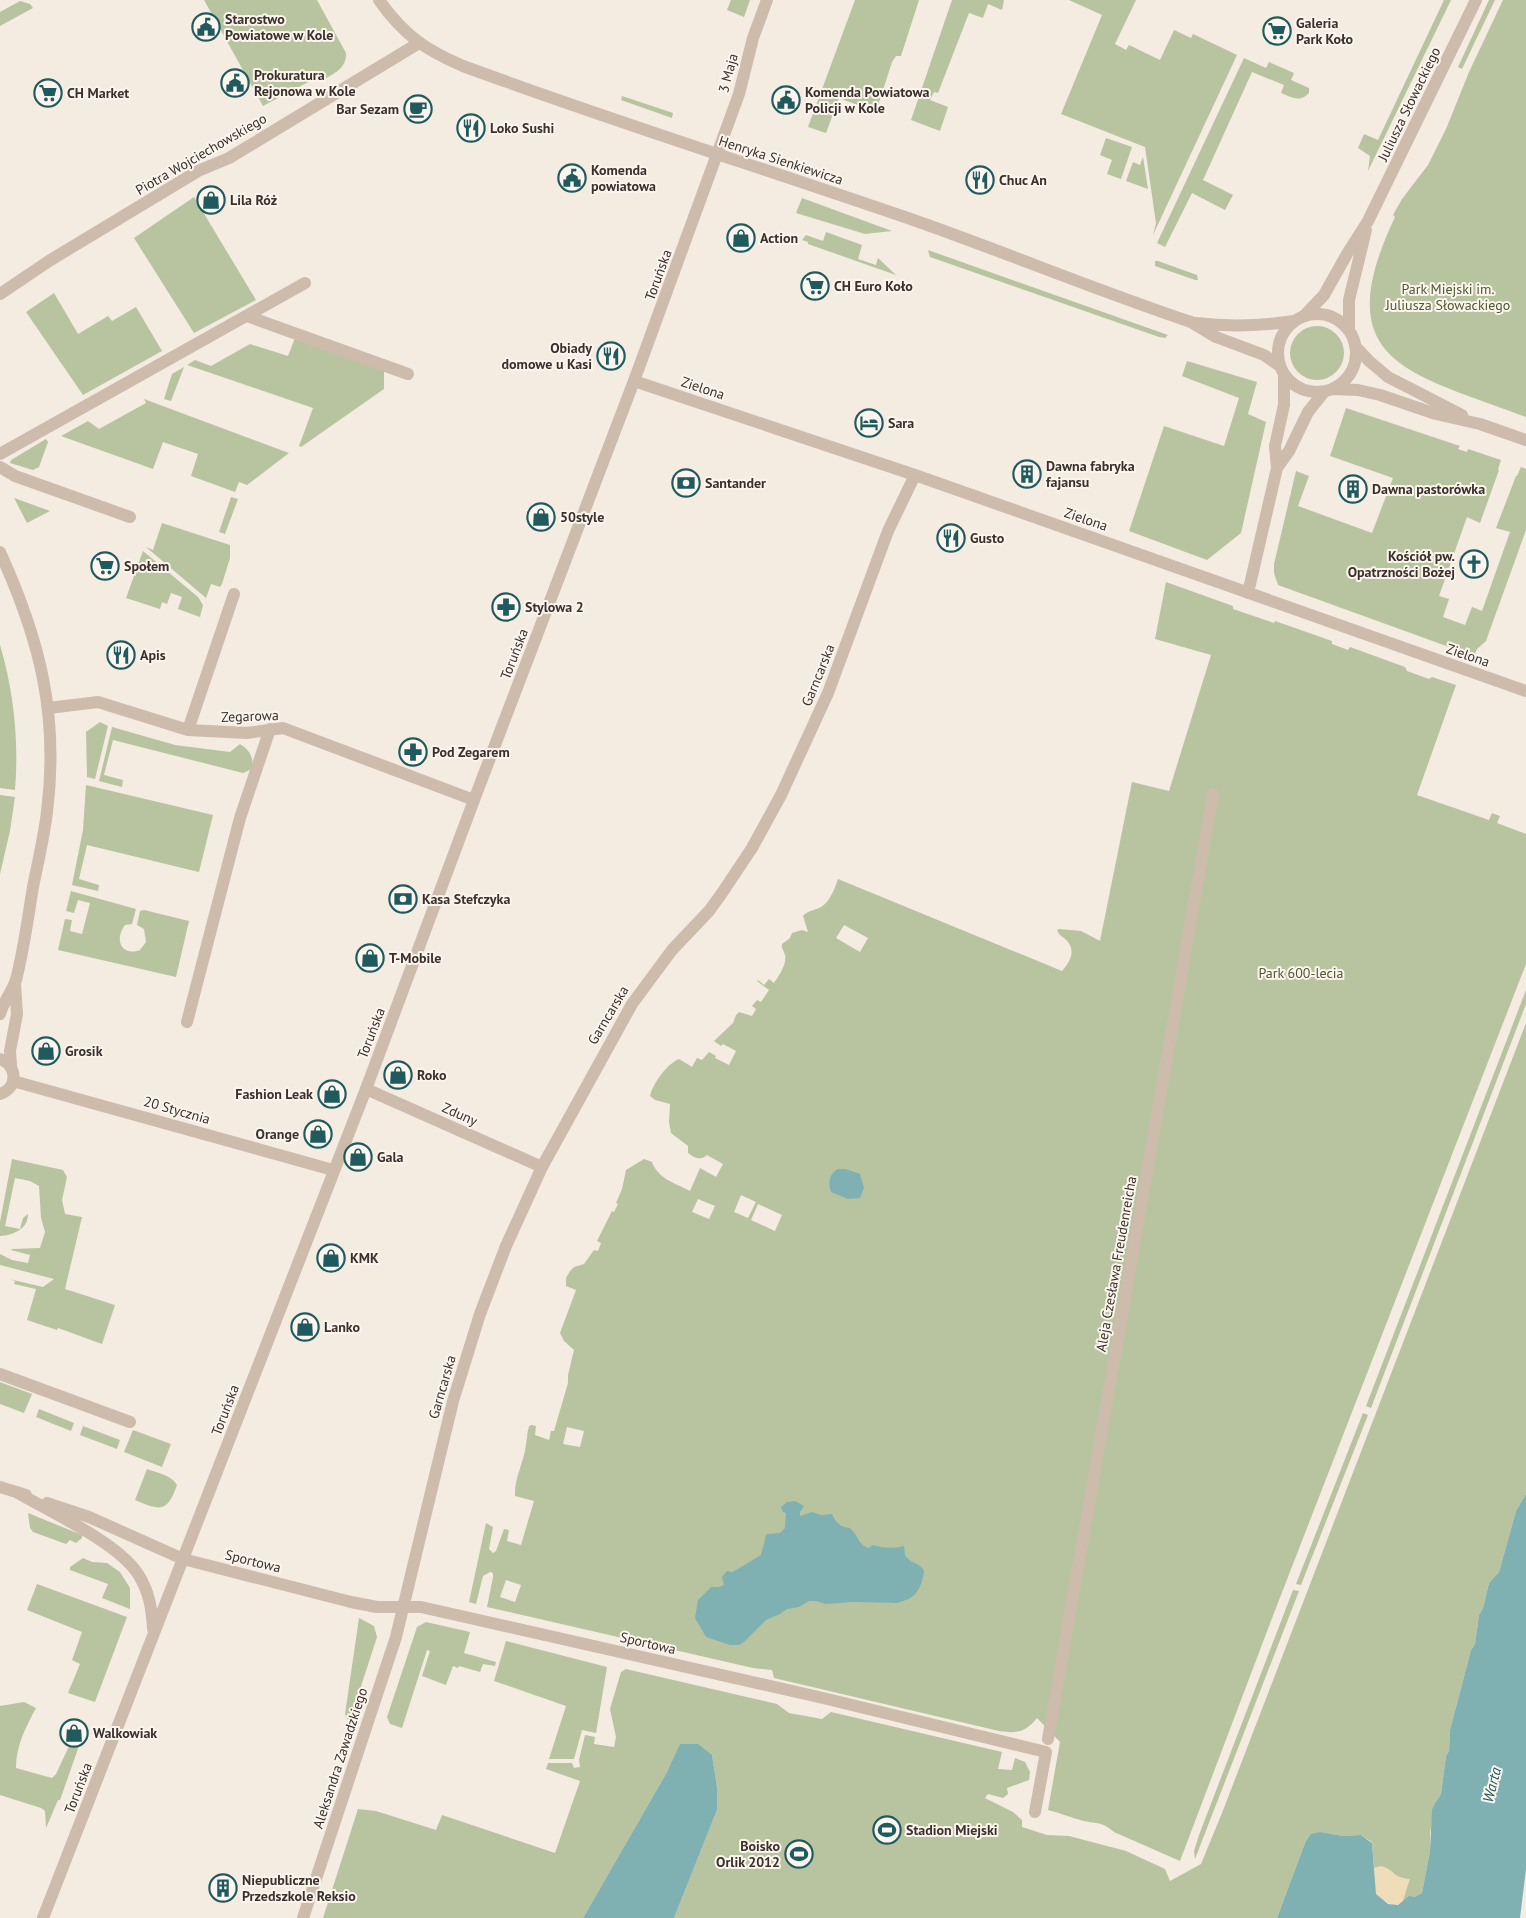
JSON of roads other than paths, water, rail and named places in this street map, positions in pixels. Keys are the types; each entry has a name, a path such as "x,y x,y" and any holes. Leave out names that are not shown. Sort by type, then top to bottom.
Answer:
{"street":[{"name":"Henryka Sienkiewicza","path":"379,0 400,26 419,43 438,55 463,66 717,155 963,238 1191,322 1216,337 1264,356 1282,370"},
{"name":"3 Maja","path":"717,155 739,94 753,38 767,0"},
{"name":"Juliusza Słowackiego","path":"1299,318 1324,294 1368,221 1476,0"},
{"name":"Piotra Wojciechowskiego","path":"0,294 190,176 229,158 419,43"},
{"name":"Toruńska","path":"43,1918 366,1088 634,381 717,155"},
{"name":"Juliusza Słowackiego","path":"1349,330 1349,300 1368,221"},
{"path":"0,454 305,282"},
{"path":"1248,593 1277,468 1275,446 1284,405 1282,370 1278,346 1281,336 1299,318 1316,314 1329,315 1340,321 1349,330 1356,346 1369,361 1388,377 1480,424"},
{"path":"246,316 408,374"},
{"name":"Henryka Sienkiewicza","path":"1191,322 1244,326 1269,325 1299,318"},
{"path":"1277,468 1289,451 1308,412 1328,390 1344,382 1352,371 1356,359 1356,346"},
{"path":"1282,370 1297,387 1314,392 1358,390 1380,395 1436,414 1480,424 1526,440"},
{"name":"Zielona","path":"634,381 915,475 1526,691"},
{"path":"0,467 15,476 130,517"},
{"name":"Garncarska","path":"403,1607 453,1401 480,1314 506,1246 542,1167 614,1032 672,950 709,911 722,893 752,848 781,796 828,693 888,531 915,475"},
{"path":"0,552 19,593 33,634 42,669 49,708 51,770 47,813 15,981 0,1014"},
{"path":"188,730 234,594"},
{"name":"Zegarowa","path":"49,708 98,702 188,730 247,734 283,728 474,800"},
{"path":"187,1022 240,818 270,729"},
{"name":"Aleja Czesława Freudenreicha","path":"1048,1739 1213,794"},
{"path":"5,1092 14,1072 5,1063 10,1051 17,1014 15,981"},
{"name":"Zduny","path":"366,1088 542,1167"},
{"name":"20 Stycznia","path":"5,1092 333,1170"},
{"path":"0,1374 130,1422"},
{"path":"0,1486 18,1493 98,1539 127,1560 139,1576 148,1593 152,1612 153,1634"},
{"name":"Sportowa","path":"18,1493 89,1517 183,1559 351,1602 377,1607 421,1607 440,1611 814,1696 1046,1752 1036,1812"},
{"name":"Aleksandra Zawadzkiego","path":"303,1918 396,1638 403,1607"}],"water":[{"path":"838,1169 846,1169 860,1174 864,1188 860,1198 848,1199 831,1192 830,1179"},
{"name":"Warta","path":"1526,1494 1526,1869 1520,1918 1277,1918 1305,1843 1311,1834 1321,1832 1343,1836 1361,1835 1372,1843 1376,1894 1388,1904 1398,1905 1409,1896 1414,1897 1422,1893 1430,1851 1432,1810 1441,1794 1446,1756 1449,1751 1450,1730 1471,1650 1475,1644 1479,1615 1483,1608 1489,1583 1499,1572 1516,1511"},
{"path":"795,1501 804,1506 800,1516 812,1512 821,1515 832,1514 839,1524 850,1528 865,1547 869,1548 873,1545 893,1548 904,1546 907,1558 920,1566 924,1571 918,1590 907,1600 898,1603 853,1602 826,1604 809,1601 799,1607 787,1609 766,1620 739,1645 730,1645 706,1637 695,1618 698,1600 711,1587 724,1585 722,1577 727,1571 732,1572 761,1555 766,1535 780,1533 785,1528 786,1513 783,1512 781,1507 787,1502"},
{"path":"680,1744 698,1744 712,1755 717,1787 717,1810 674,1918 583,1918 667,1772"}],"place":[{"name":"Starostwo Powiatowe w Kole","path":"206,27"},
{"name":"Galeria Park Koło","path":"1277,31"},
{"name":"Prokuratura Rejonowa w Kole","path":"235,83"},
{"name":"CH Market","path":"48,93"},
{"name":"Komenda Powiatowa Policji w Kole","path":"786,100"},
{"name":"Bar Sezam","path":"418,109"},
{"name":"Loko Sushi","path":"471,128"},
{"name":"Komenda powiatowa","path":"572,178"},
{"name":"Chuc An","path":"980,180"},
{"name":"Lila Róż","path":"211,200"},
{"name":"Action","path":"741,238"},
{"name":"CH Euro Koło","path":"815,286"},
{"name":"Obiady domowe u Kasi","path":"611,356"},
{"name":"Sara","path":"869,423"},
{"name":"Dawna fabryka fajansu","path":"1027,474"},
{"name":"Santander","path":"686,483"},
{"name":"Dawna pastorówka","path":"1353,489"},
{"name":"50style","path":"541,517"},
{"name":"Gusto","path":"951,538"},
{"name":"Kościół pw. Opatrzności Bożej","path":"1474,564"},
{"name":"Społem","path":"105,566"},
{"name":"Stylowa 2","path":"506,607"},
{"name":"Apis","path":"121,655"},
{"name":"Pod Zegarem","path":"413,752"},
{"name":"Kasa Stefczyka","path":"403,899"},
{"name":"T-Mobile","path":"370,958"},
{"name":"Grosik","path":"46,1051"},
{"name":"Roko","path":"398,1075"},
{"name":"Fashion Leak","path":"332,1094"},
{"name":"Orange","path":"318,1134"},
{"name":"Gala","path":"358,1157"},
{"name":"KMK","path":"331,1258"},
{"name":"Lanko","path":"305,1327"},
{"name":"Walkowiak","path":"74,1733"},
{"name":"Stadion Miejski","path":"887,1830"},
{"name":"Boisko Orlik 2012","path":"799,1854"},
{"name":"Niepubliczne Przedszkole Reksio","path":"223,1888"}],"park label":[{"name":"Park Miejski im. Juliusza Słowackiego","path":"1448,298"},
{"name":"Park 600-lecia","path":"1301,973"}]}
